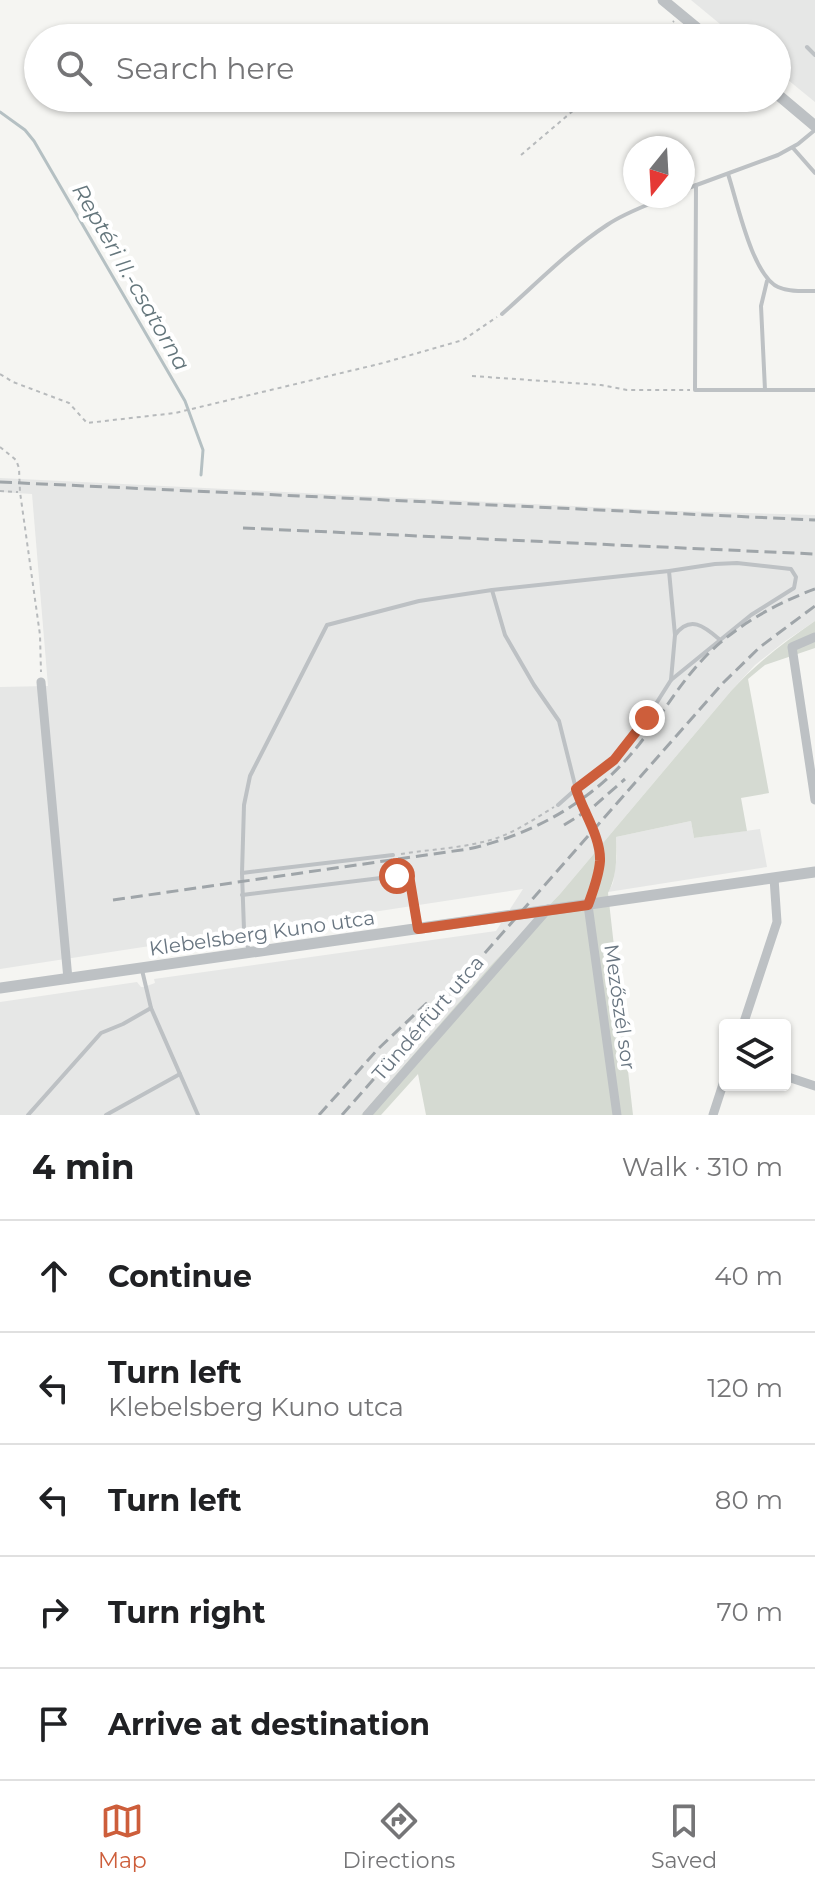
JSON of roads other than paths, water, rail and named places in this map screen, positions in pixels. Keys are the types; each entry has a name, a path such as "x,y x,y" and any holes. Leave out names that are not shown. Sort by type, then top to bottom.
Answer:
{"street":[{"path":"663,0 693,24"},
{"path":"791,107 815,128"},
{"path":"815,637 792,647 815,800"},
{"path":"41,682 68,979"},
{"name":"Klebelsberg Kuno utca","path":"0,988 815,872"},
{"path":"745,1019 777,922 774,878"},
{"name":"Mezőszél sor","path":"588,905 617,1115"},
{"name":"Tündérfürt utca","path":"367,1115 548,909"},
{"path":"791,1078 815,1086"},
{"path":"713,1115 721,1091"}],"lane":[{"path":"807,47 815,55"},
{"path":"815,128 793,148 696,185 695,390 815,390"},
{"path":"793,148 815,173"},
{"path":"728,174 756,262 768,279 781,289 815,291"},
{"path":"502,314 607,224 640,208"},
{"path":"765,390 761,306 768,279"},
{"path":"250,953 244,930 242,873 244,805 250,776 327,625 419,601 492,590 715,564 737,563 791,569 796,577 794,588 751,615 671,680 647,718 614,760 558,805"},
{"path":"669,571 675,635 671,680"},
{"path":"492,590 505,635 559,721 576,789 597,841 598,873 588,905"},
{"path":"675,635 679,629 693,624 702,625 719,639"},
{"path":"242,873 393,855"},
{"path":"242,895 397,876 410,881 418,929"},
{"path":"141,968 151,1008 198,1115"},
{"path":"28,1115 101,1033 151,1008"},
{"path":"106,1115 180,1074"}],"waterway":[{"name":"Reptéri II.-csatorna","path":"0,112 25,130 34,141 185,401 203,450 201,475"}],"railway":[{"path":"0,482 815,520"},
{"path":"243,528 815,554"},
{"path":"113,900 468,849 543,823 588,795 627,759 692,671 711,651 760,615 815,589"},
{"path":"342,1115 723,683 760,647 815,606"},
{"path":"564,825 593,807 625,779"},
{"path":"319,1115 378,1049 430,1000"}]}
